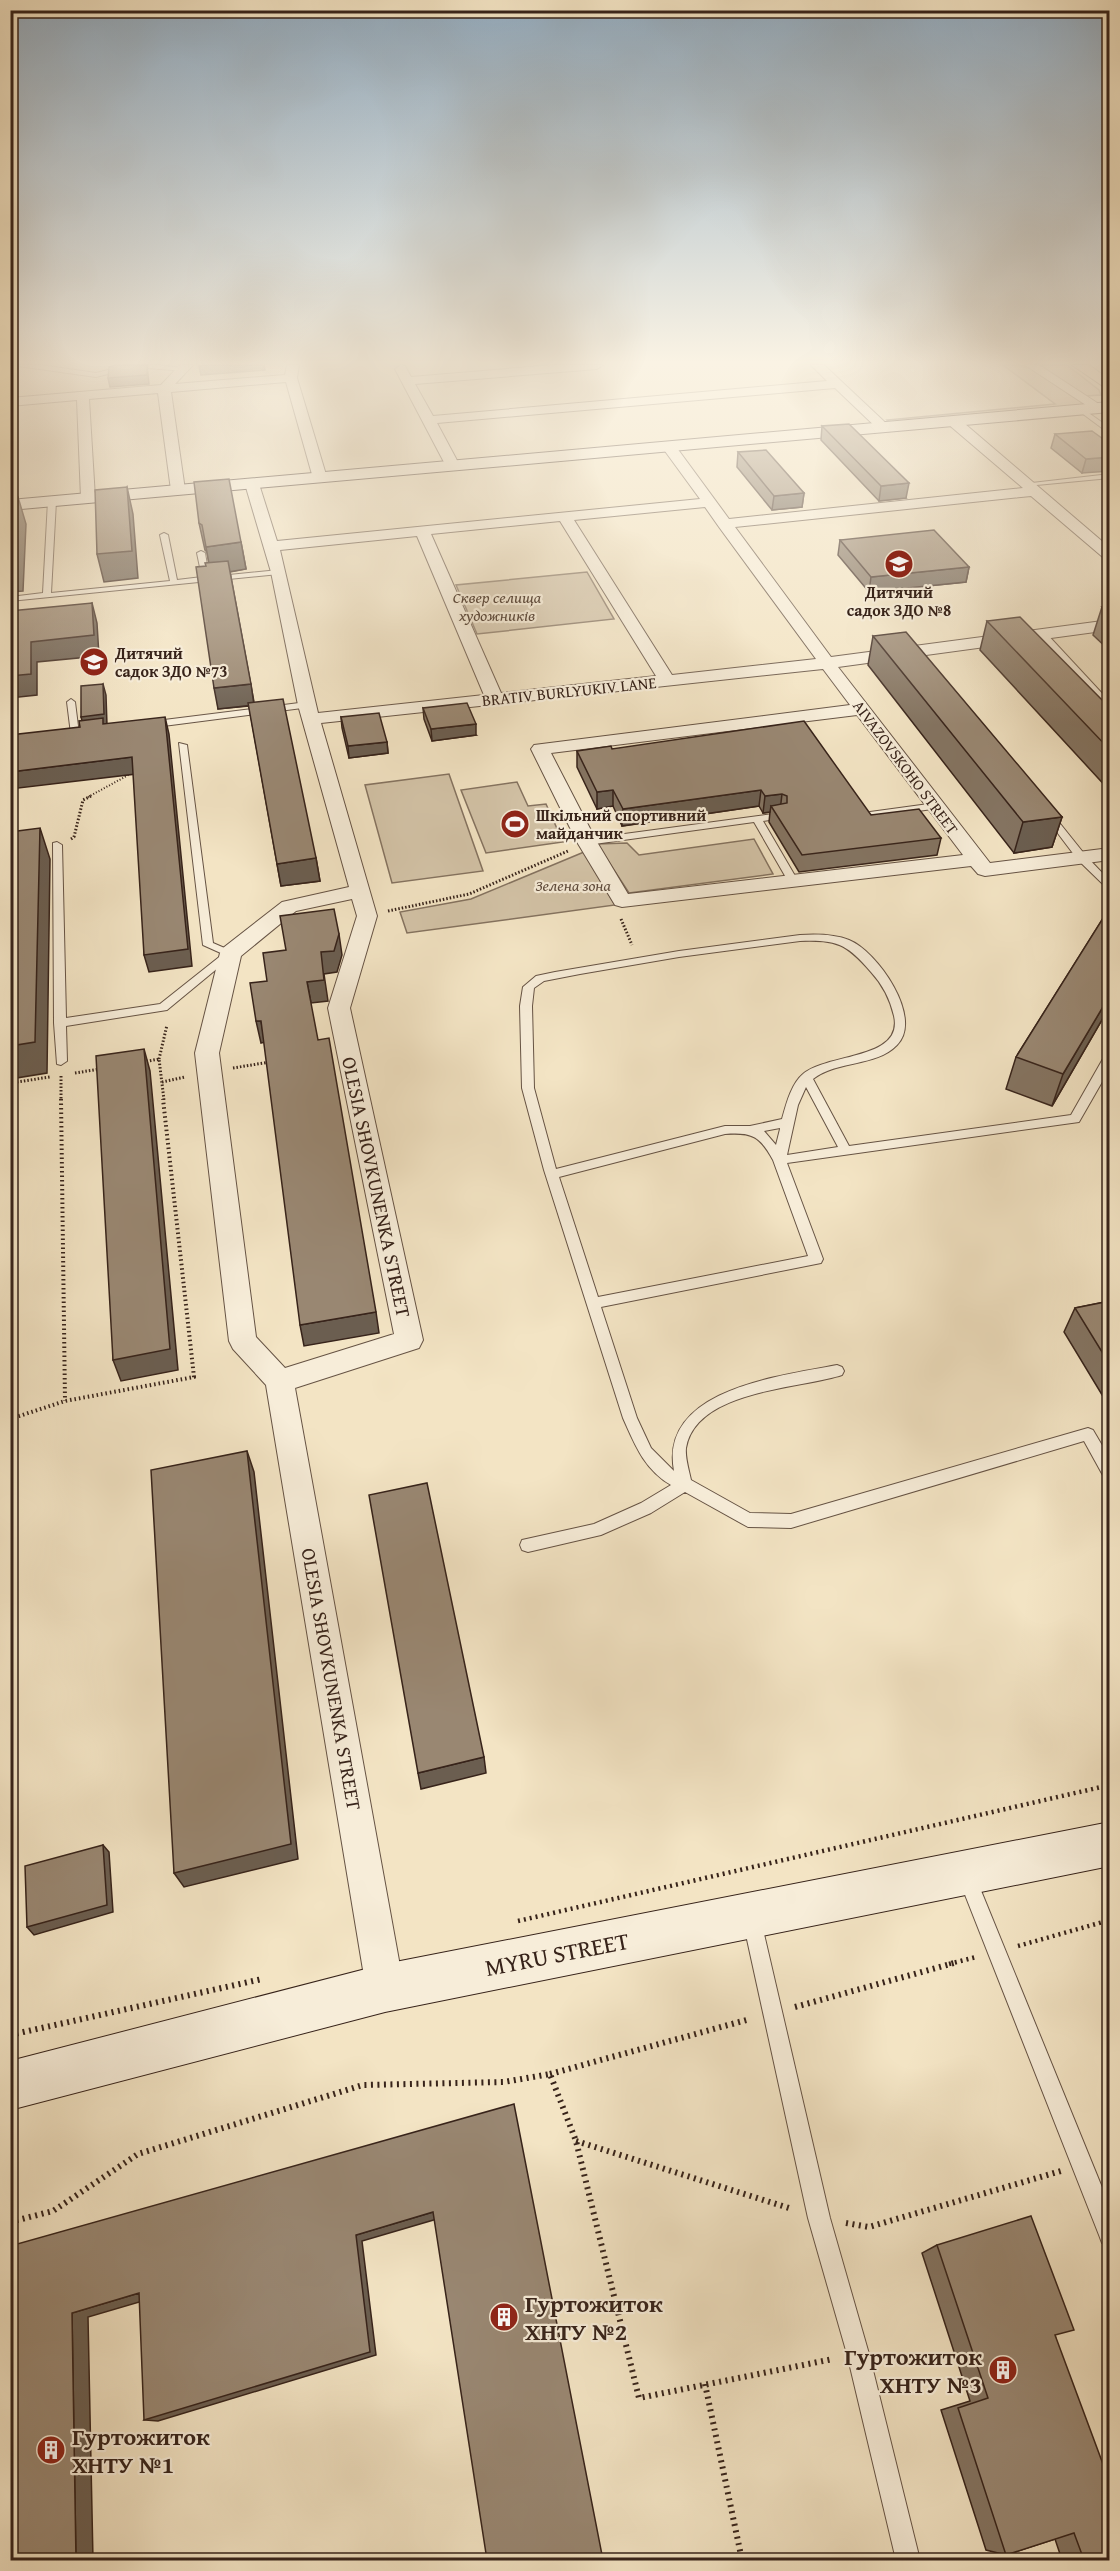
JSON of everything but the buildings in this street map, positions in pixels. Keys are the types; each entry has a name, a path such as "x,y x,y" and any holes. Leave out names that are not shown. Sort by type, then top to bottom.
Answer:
{"street":[{"path":"87,485 88,498"},
{"path":"177,485 178,490"},
{"path":"10,504 240,485"},
{"path":"252,485 279,572 309,712 363,904 289,906 231,953 207,1053 243,1341 280,1381"},
{"name":"AIVAZOVSKOHO STREET","path":"696,485 861,709 981,864"},
{"path":"1028,485 1110,556"},
{"path":"724,524 1030,487"},
{"path":"271,546 708,502"},
{"path":"564,516 667,680"},
{"path":"422,531 495,699"},
{"path":"827,663 924,655 1041,634 1110,625"},
{"name":"BRATIV BURLYUKIV LANE","path":"309,712 495,699 827,663"},
{"path":"861,709 540,749 587,843 622,901 793,881 1110,854"},
{"name":"OLESIA SHOVKUNENKA STREET","path":"363,904 339,1008 409,1340 280,1381 385,1988"},
{"name":"MYRU STREET","path":"10,2086 385,1988 1110,1844"}],"lane":[{"path":"1030,487 1045,485"},
{"path":"47,595 52,501"},
{"path":"164,535 174,583"},
{"path":"201,553 206,579"},
{"path":"10,599 279,572"},
{"path":"1041,634 1110,708"},
{"path":"71,702 70,735 86,733"},
{"path":"143,726 309,712"},
{"path":"182,744 208,945 231,953"},
{"path":"1038,801 1082,858 1110,888"},
{"path":"870,815 936,806"},
{"path":"587,843 780,816"},
{"path":"757,819 793,881"},
{"path":"57,845 61,1061"},
{"path":"779,1160 798,1091 806,1077 820,1069 877,1052 891,1044 899,1035 901,1023 889,986 849,943 814,938 788,940 638,960 540,978 529,987 525,1006 528,1088 552,1174 630,1418 645,1452 664,1473 748,1520 791,1521 1088,1434 1110,1474"},
{"path":"60,1023 163,1007 231,953"},
{"path":"779,1160 1075,1119 1110,1057"},
{"path":"806,1077 846,1151"},
{"path":"552,1174 725,1130 751,1130 789,1122"},
{"path":"593,1303 816,1259 779,1160 769,1140 751,1130"},
{"path":"684,1485 679,1448 684,1431 697,1416 722,1401 768,1384 837,1371"},
{"path":"528,1545 596,1530 646,1508 684,1485"},
{"path":"965,1874 1110,2235"},
{"path":"750,1916 819,2218 858,2354 908,2560"}],"path":[{"path":"57,845 74,837 83,800 169,754 182,744"},
{"path":"363,904 469,894 587,843"},
{"path":"618,913 638,960"},
{"path":"10,1419 65,1401 194,1377 159,1059 167,1024"},
{"path":"138,1063 159,1059"},
{"path":"162,1082 211,1071 280,1060"},
{"path":"10,1083 105,1068"},
{"path":"61,1075 65,1401"},
{"path":"516,1921 1110,1785"},
{"path":"10,2222 53,2211 138,2154 363,2085 504,2082 550,2074 1110,1920"},
{"path":"10,2035 272,1976"},
{"path":"550,2074 576,2141 639,2398 858,2354"},
{"path":"576,2141 819,2218 869,2227 1082,2165"},
{"path":"705,2384 742,2560"}],"green space":[{"name":"Сквер селища художників","path":"587,572 614,619 477,634 456,585"},
{"path":"449,774 483,871 392,883 365,785"},
{"name":"Шкільний спортивний майданчик","path":"517,782 528,806 546,804 563,842 486,853 461,790"},
{"path":"754,839 773,874 629,893 597,844 627,843 639,855"},
{"name":"Зелена зона","path":"584,852 615,905 407,933 400,912 471,899"}],"place":[{"name":"Дитячий садок ЗДО №8","path":"899,564"},
{"name":"Дитячий садок ЗДО №73","path":"94,662"},
{"name":"Шкільний спортивний майданчик","path":"515,824"},
{"name":"Гуртожиток ХНТУ №2","path":"504,2317"},
{"name":"Гуртожиток ХНТУ №3","path":"1003,2370"},
{"name":"Гуртожиток ХНТУ №1","path":"51,2450"}]}
